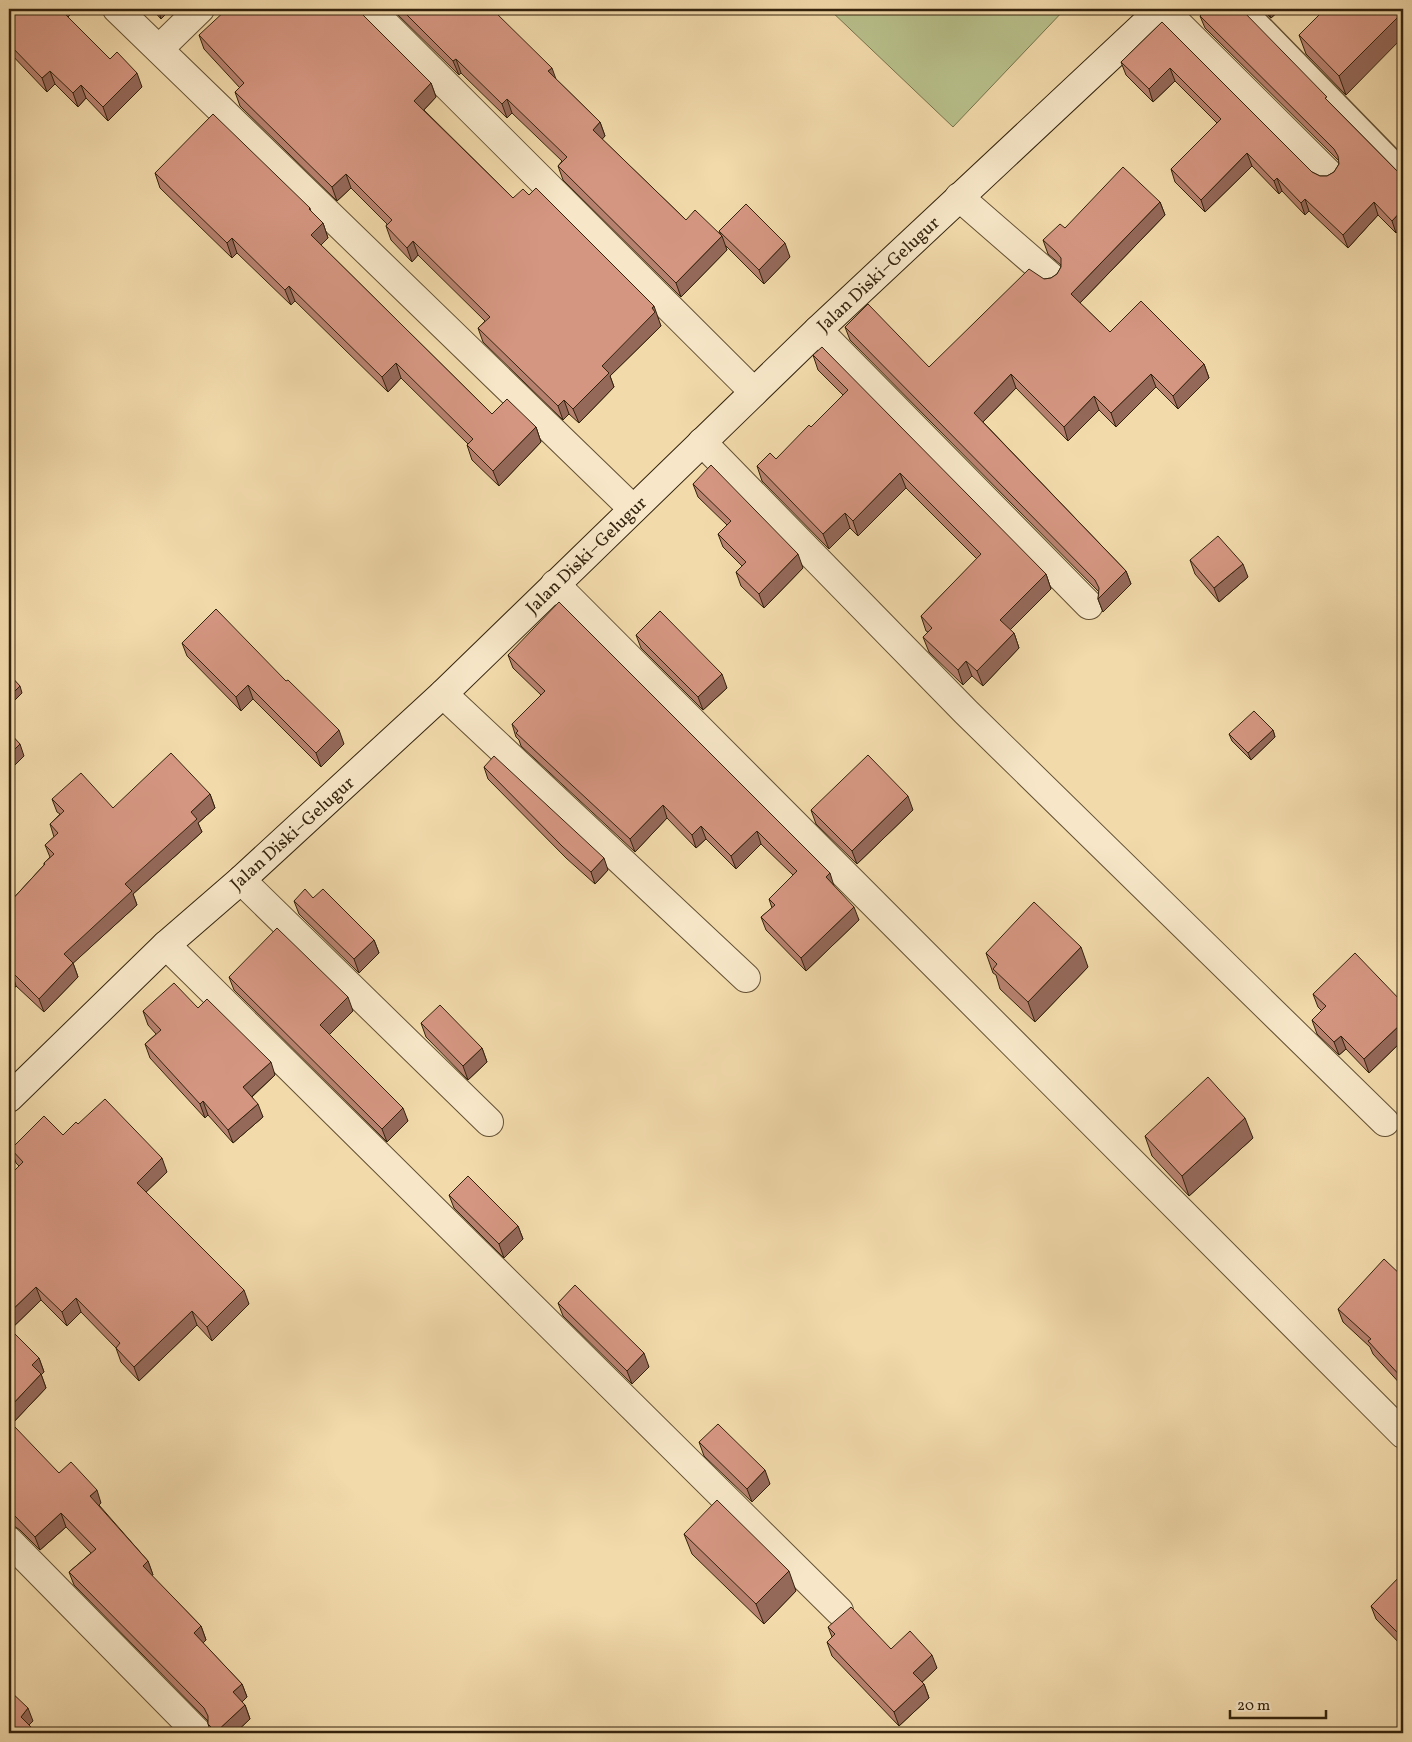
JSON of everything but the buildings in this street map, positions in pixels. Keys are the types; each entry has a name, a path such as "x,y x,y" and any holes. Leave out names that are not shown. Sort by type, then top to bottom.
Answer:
{"street":[{"path":"117,9 633,509"},
{"path":"159,49 200,9"},
{"path":"370,9 754,392"},
{"path":"1162,9 1328,172"},
{"name":"Jalan Diski–Gelugur","path":"9,1098 166,945 241,880 443,694 818,330 1162,9"},
{"path":"959,197 1051,277"},
{"path":"818,330 1089,605"},
{"path":"702,442 966,712 1385,1122"},
{"path":"556,584 1403,1434"},
{"path":"443,694 746,978"},
{"path":"241,880 489,1122"},
{"path":"166,945 839,1612"},
{"path":"9,1541 198,1733"}],"lane":[{"path":"1248,9 1403,168"}],"green space":[{"path":"829,9 1065,9 953,127"}]}
